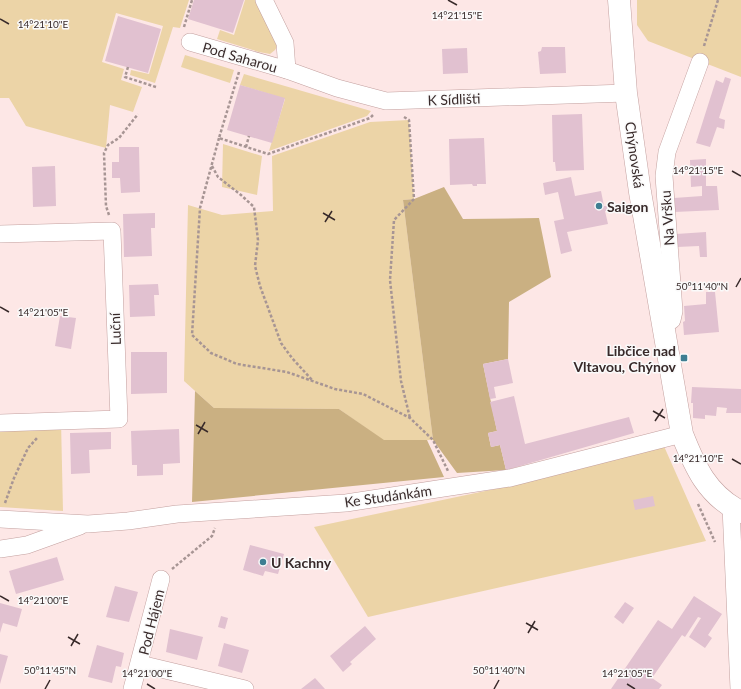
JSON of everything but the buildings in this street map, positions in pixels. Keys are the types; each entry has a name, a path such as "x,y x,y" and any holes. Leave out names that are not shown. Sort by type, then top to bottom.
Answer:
{"street":[{"name":"Pod Saharou","path":"186,38 287,70 285,43 264,0"},
{"name":"Chýnovská","path":"619,0 626,93 640,192 682,434 695,464 705,482 715,494 736,510"},
{"name":"Na Vršku","path":"663,326 672,320 674,311 664,176 667,152 700,62"},
{"name":"K Sídlišti","path":"287,70 338,88 386,101 626,93"},
{"path":"0,234 112,231"},
{"name":"Luční","path":"0,422 118,419 112,231"},
{"name":"Ke Studánkám","path":"1,513 88,524 128,521 176,514 346,503 510,478 682,434"},
{"path":"736,510 739,689"},
{"name":"Ke Studánkám","path":"0,549 27,545 88,524"},
{"name":"Pod Hájem","path":"132,689 162,579"},
{"name":"Pod Hájem","path":"140,664 245,689"}],"path":[{"path":"186,38 192,0"},
{"path":"700,62 718,0"},
{"path":"128,67 125,77 156,87"},
{"path":"237,78 200,208 192,335 211,353 237,364 287,372 335,389 363,394 410,418 433,440 455,486"},
{"path":"219,138 268,154 370,118 386,101 409,120 414,199 394,220 390,280 401,381 410,418"},
{"path":"224,102 229,104"},
{"path":"112,231 106,206 104,153 108,145 119,138 138,114"},
{"path":"246,147 249,136"},
{"path":"212,166 218,176 241,194 254,207 258,240 255,266 260,286 281,343 312,381"},
{"path":"1,513 14,478 28,448 53,421"},
{"path":"696,500 716,544"},
{"path":"162,579 212,536 221,512"}],"shaded area":[{"path":"0,0 189,0 180,28 173,27 155,83 130,75 131,70 149,74 163,26 116,13 102,62 124,69 121,80 142,87 133,112 110,105 106,148 26,126 9,98 0,98"},
{"path":"245,0 259,0 278,45 270,54 217,39 220,30 234,35"},
{"path":"637,0 741,0 741,77 648,41 637,25"},
{"path":"185,55 234,70 230,83 181,67"},
{"path":"244,74 371,111 367,116 269,151 285,99 240,85"},
{"path":"409,120 414,199 403,200 433,440 384,441 339,409 214,408 184,381 188,205 222,215 273,211 272,156 370,122"},
{"path":"223,144 262,156 257,195 222,187"},
{"path":"444,187 463,219 539,218 551,277 509,302 508,359 483,364 497,431 488,433 491,447 500,445 506,470 457,473 433,440 403,200 414,199"},
{"path":"195,391 214,408 339,409 384,440 427,440 444,477 192,502"},
{"path":"61,421 63,511 0,507 0,423"},
{"path":"663,444 706,541 368,617 314,527 509,486"}],"place":[{"name":"Saigon","path":"599,206"},
{"name":"Libčice nad Vltavou, Chýnov","path":"684,358"},
{"name":"U Kachny","path":"263,562"}]}
